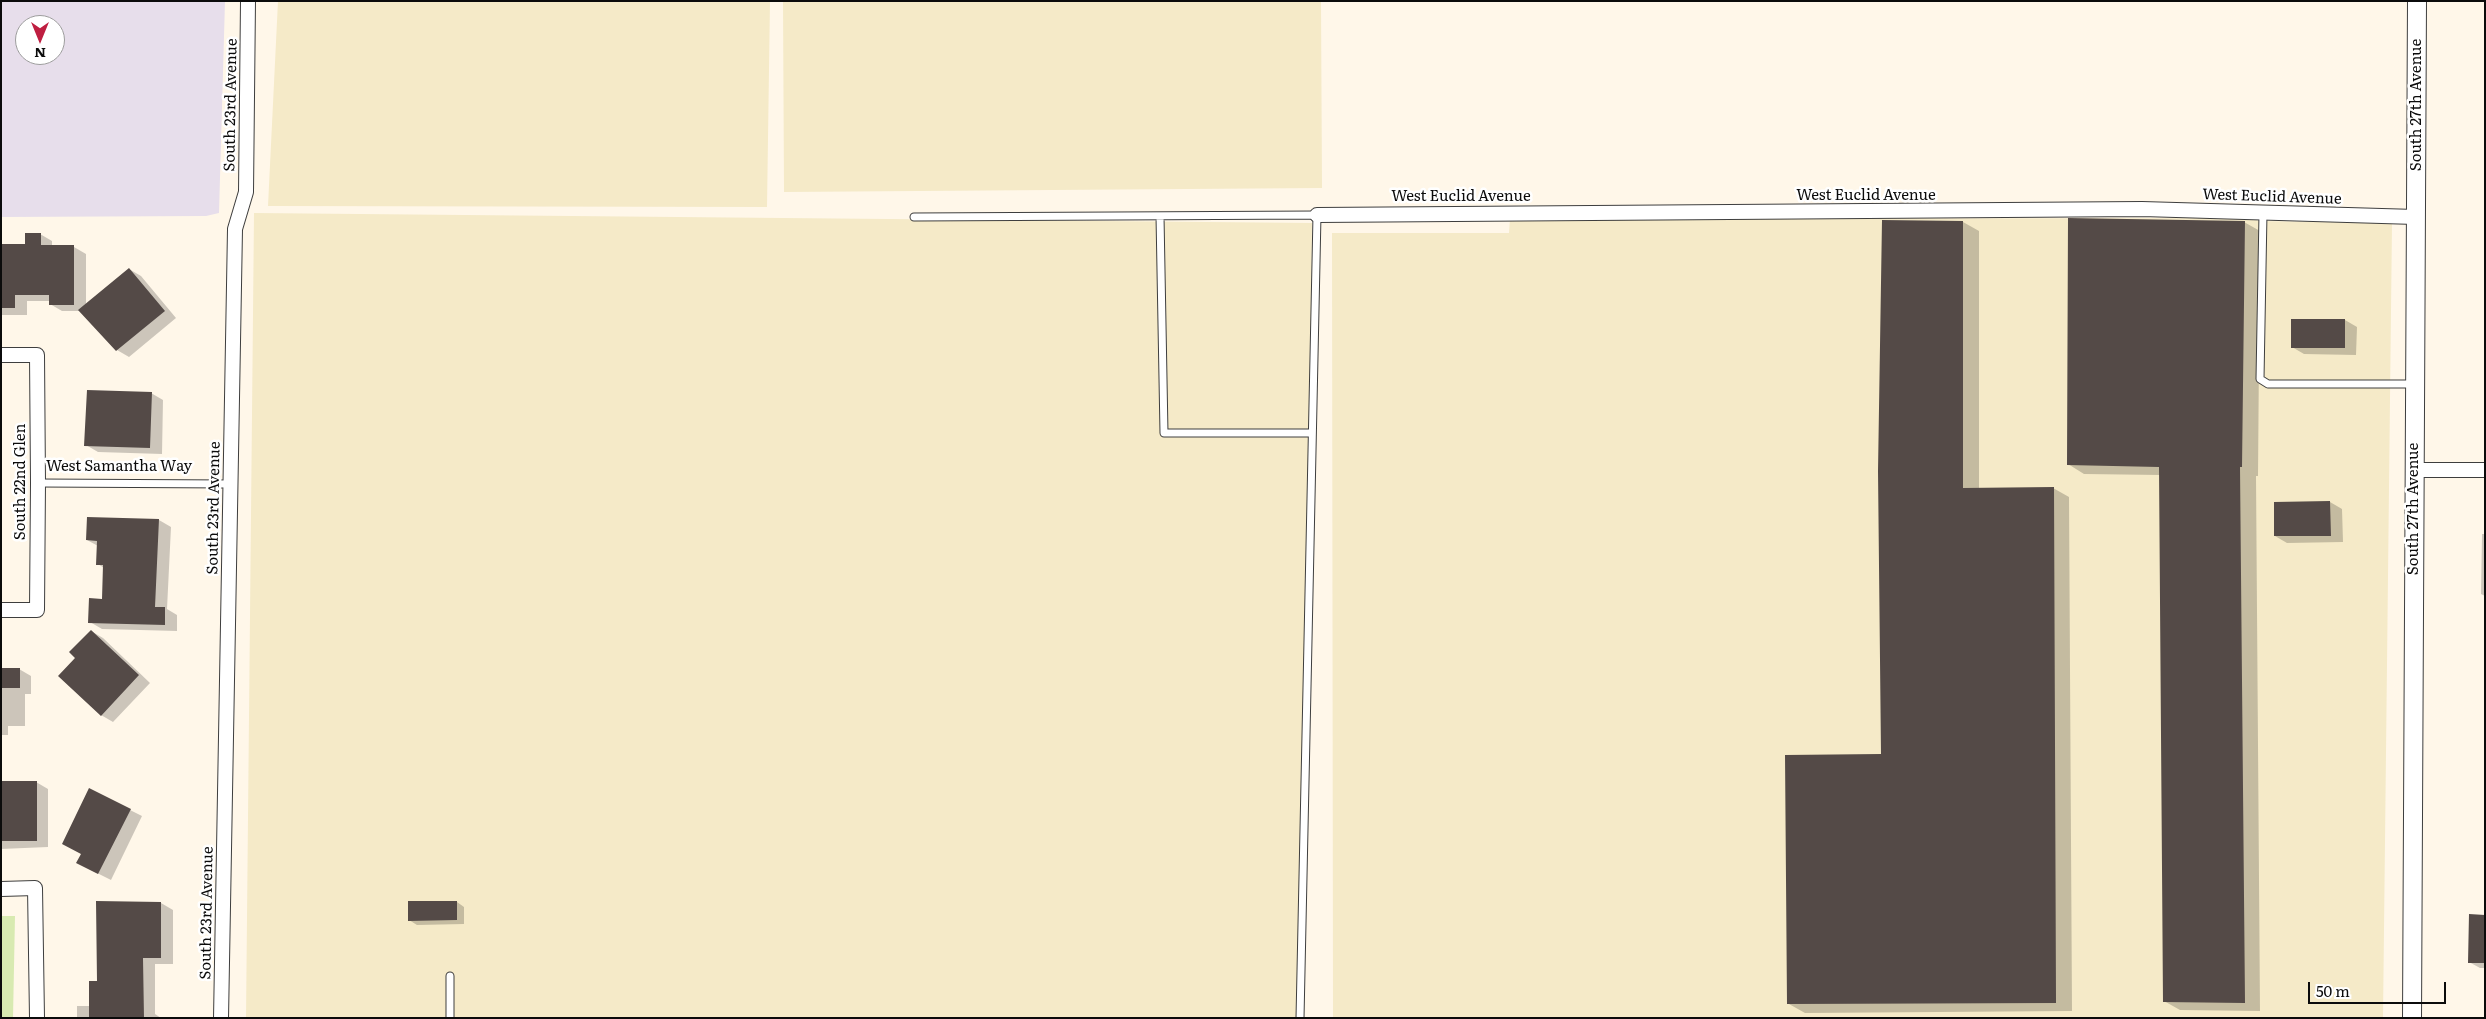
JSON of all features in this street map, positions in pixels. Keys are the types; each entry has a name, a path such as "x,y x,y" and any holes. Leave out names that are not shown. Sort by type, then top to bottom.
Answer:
{"street":[{"name":"South 23rd Avenue","path":"221,1018 235,229 246,192 248,1"},
{"name":"South 27th Avenue","path":"2412,1018 2414,384 2418,1"},
{"name":"West Euclid Avenue","path":"1317,215 2142,209 2416,217"},
{"name":"South 22nd Glen","path":"1,355 37,354 38,482 37,610 1,610"},
{"path":"2414,470 2485,470"},
{"path":"1,888 35,888 37,1018"}],"lane":[{"path":"2263,214 2260,379 2268,384 2414,384"},
{"path":"914,217 1317,215 1300,1018"},
{"path":"1160,216 1164,433 1312,433"},
{"name":"West Samantha Way","path":"38,482 230,484"},
{"path":"450,976 450,1018"}],"shaded area":[{"path":"1,1 225,1 219,213 206,216 1,217"},
{"path":"278,1 770,1 767,207 268,206"},
{"path":"783,1 1321,1 1322,188 784,192"},
{"path":"254,213 1312,223 1304,1018 246,1018"},
{"path":"2255,218 2258,221 2392,223 2383,1017 1333,1018 1332,233 1509,233 1510,219"}],"green space":[{"path":"1,916 15,916 13,1018 1,1018"}],"building":[{"path":"2068,218 2245,221 2242,467 2240,467 2245,1003 2163,1002 2159,467 2067,465"},
{"path":"1882,220 1963,221 1963,488 2054,487 2056,1003 1787,1004 1785,755 1881,754 1878,471"},
{"path":"25,233 41,233 41,245 74,245 74,305 49,305 49,295 15,295 15,308 1,308 1,244 25,244"},
{"path":"129,268 165,311 116,351 78,310"},
{"path":"2291,319 2345,319 2345,348 2291,348"},
{"path":"87,390 152,392 150,448 84,446"},
{"path":"2330,501 2331,536 2274,536 2274,502"},
{"path":"87,517 159,519 155,607 165,607 165,625 88,623 89,598 102,599 103,565 96,565 97,541 86,540"},
{"path":"91,630 139,675 101,716 58,676 75,658 69,652"},
{"path":"1,668 20,668 20,688 1,688"},
{"path":"1,781 37,781 37,841 1,841"},
{"path":"89,788 131,809 98,874 76,863 81,854 62,844"},
{"path":"96,901 161,902 161,958 143,958 144,1018 89,1018 89,981 97,981"},
{"path":"408,901 457,901 457,920 408,921"},
{"path":"2469,914 2485,915 2485,963 2468,963"}]}
